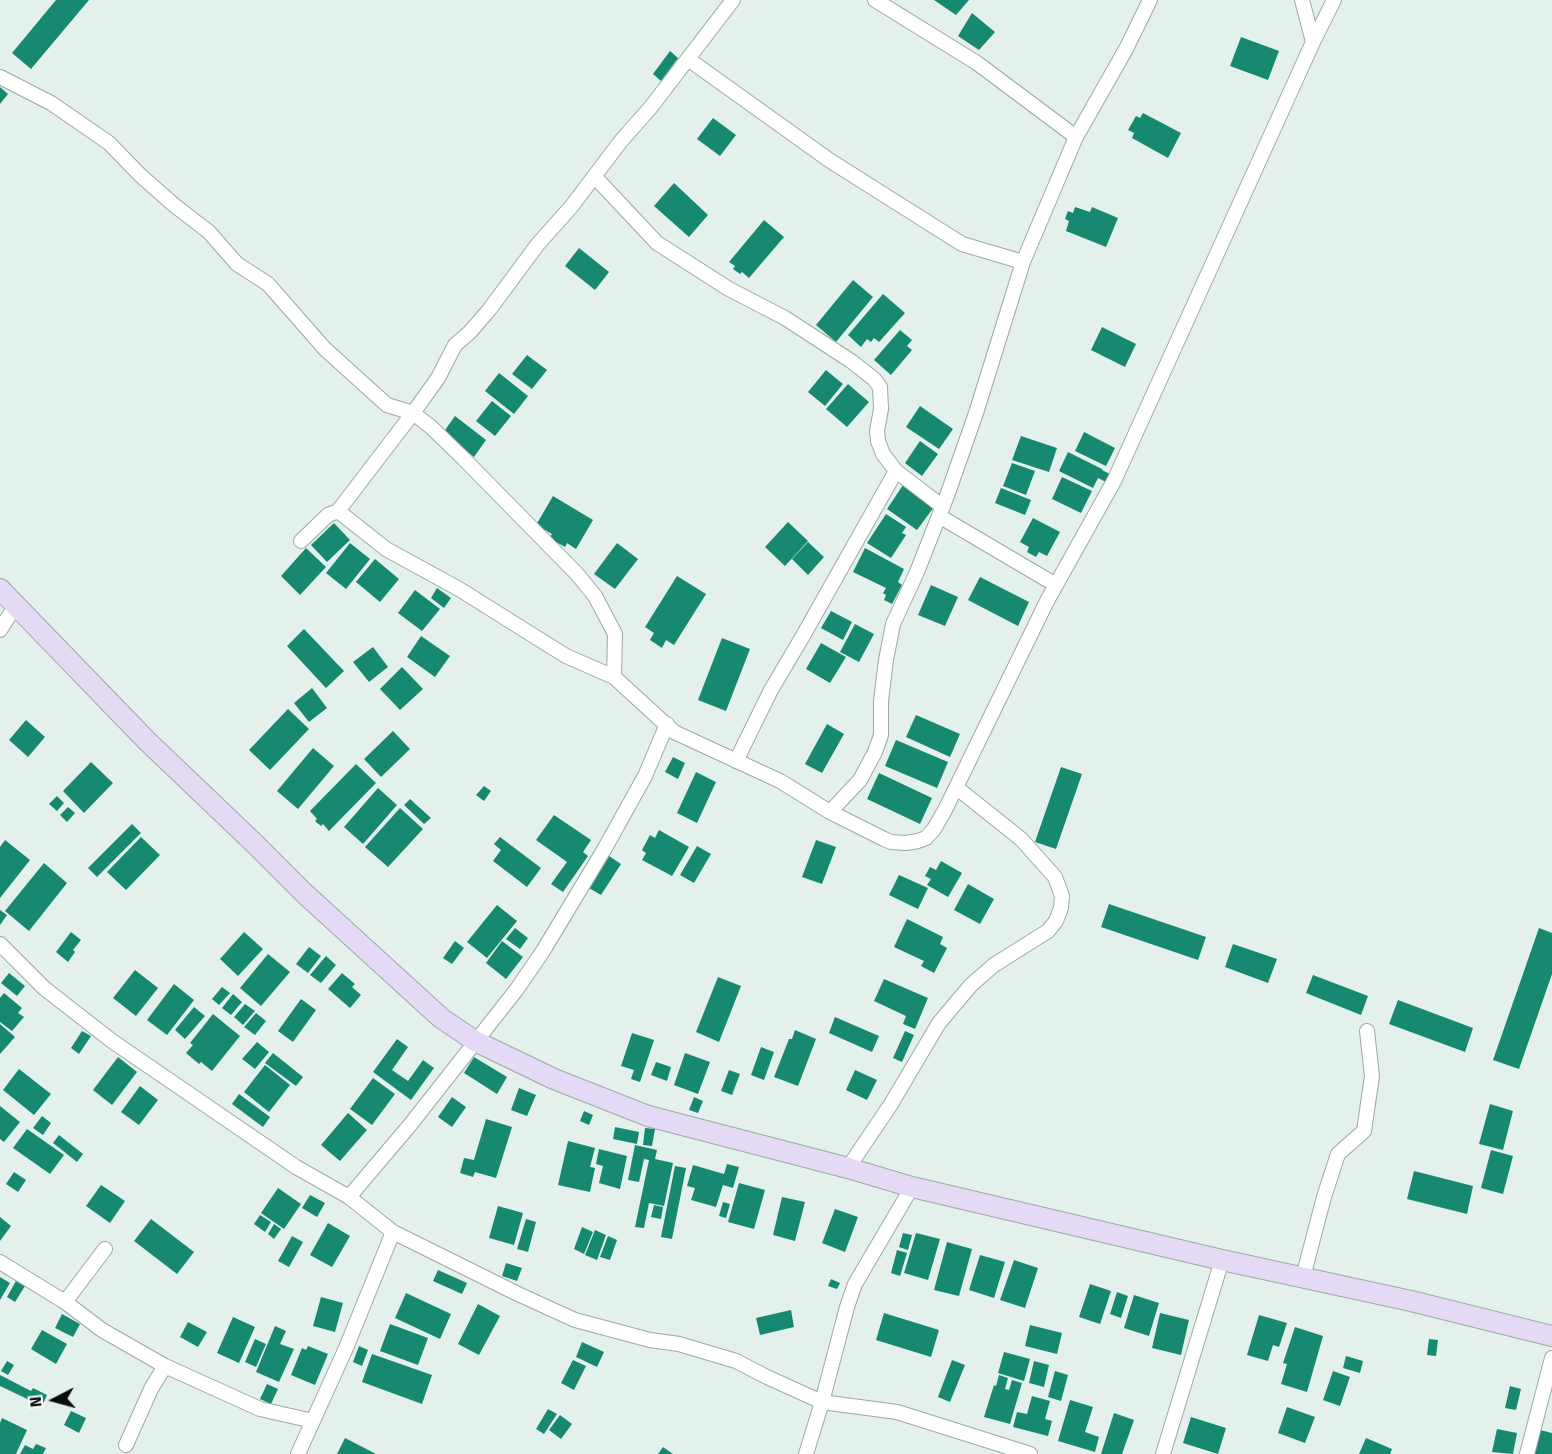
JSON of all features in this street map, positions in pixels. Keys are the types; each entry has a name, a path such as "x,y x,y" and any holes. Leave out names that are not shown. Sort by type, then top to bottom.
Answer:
{"main road":[{"path":"0,589 147,741 304,893 441,1018 475,1041 554,1079 648,1116 912,1187 1222,1260 1411,1301 1552,1336"}],"street":[{"path":"301,541 328,515 339,511 438,378 455,345 489,310 538,244 595,177 733,0"},
{"path":"875,0 977,63 1076,137"},
{"path":"830,812 860,780 875,752 880,735 880,701 893,624 941,511 984,390 1023,262 1076,137 1126,49 1150,0"},
{"path":"1302,0 1313,42"},
{"path":"339,511 386,549 459,589 567,656 614,677 674,732 780,781 830,812 891,842 912,842 926,838 934,829 957,788 1056,585 1114,481 1313,42 1335,0"},
{"path":"688,60 829,160 962,244 1023,262"},
{"path":"0,77 51,103 108,143 157,190 209,232 237,264 268,284 325,349 387,405 413,412 431,427 577,574 595,596 615,634 614,677"},
{"path":"595,177 657,243 729,289 786,318 874,379 880,387 881,397 878,441 883,454 896,471 941,511 1056,585"},
{"path":"736,761 771,690 896,471"},
{"path":"0,630 16,605"},
{"path":"350,1197 517,989 543,951 645,776 667,724"},
{"path":"848,1168 891,1104 939,1023 971,985 994,965 1048,931 1056,921 1061,908 1062,896 1055,877 1021,839 957,788"},
{"path":"0,944 44,987 112,1041 296,1167 350,1197 393,1232 518,1294 575,1320 650,1340 679,1344 736,1361 822,1402 897,1412 1030,1454"},
{"path":"1303,1277 1338,1154 1364,1131 1372,1076 1367,1031"},
{"path":"807,1454 855,1284 912,1187"},
{"path":"298,1454 346,1348 393,1232"},
{"path":"65,1302 105,1249"},
{"path":"1163,1454 1222,1260"},
{"path":"0,1262 65,1302 102,1330 165,1366 260,1409 313,1421"},
{"path":"1527,1454 1552,1358"},
{"path":"126,1445 151,1389 165,1366"}],"building":[{"path":"56,0 89,0 31,69 12,53"},
{"path":"934,0 969,0 956,15"},
{"path":"972,13 995,32 979,50 958,36"},
{"path":"1241,37 1279,51 1268,80 1230,66"},
{"path":"670,51 678,58 661,81 653,74"},
{"path":"0,87 8,94 0,104"},
{"path":"1143,113 1181,133 1168,158 1132,138 1134,133 1128,130 1136,116 1140,118"},
{"path":"713,118 736,135 720,156 697,139"},
{"path":"674,183 708,215 689,237 654,206"},
{"path":"1075,207 1090,212 1092,207 1118,218 1106,247 1066,231 1069,221 1065,219 1068,211 1073,213"},
{"path":"764,220 784,237 749,278 733,269 735,266 729,262"},
{"path":"579,248 609,272 595,290 565,266"},
{"path":"853,280 873,297 836,342 816,325"},
{"path":"883,294 905,313 879,342 874,338 871,342 867,339 861,347 848,335"},
{"path":"1102,327 1136,344 1125,367 1091,350"},
{"path":"900,330 912,340 907,346 912,350 891,375 874,360"},
{"path":"527,355 547,370 532,389 512,374"},
{"path":"826,370 843,384 825,406 808,392"},
{"path":"499,373 528,396 514,414 485,391"},
{"path":"848,384 869,402 847,427 826,409"},
{"path":"492,401 511,416 495,436 476,421"},
{"path":"920,406 953,429 939,449 906,427"},
{"path":"455,416 486,440 474,457 443,433"},
{"path":"1084,432 1115,448 1106,466 1075,451"},
{"path":"1021,436 1057,448 1049,472 1012,460"},
{"path":"920,441 938,454 922,476 905,463"},
{"path":"1068,452 1112,475 1108,483 1098,478 1093,488 1059,471"},
{"path":"1012,463 1035,471 1026,495 1003,486"},
{"path":"1062,477 1092,491 1081,513 1052,499"},
{"path":"903,485 934,507 917,530 887,509"},
{"path":"1001,488 1031,500 1025,515 995,503"},
{"path":"553,496 593,520 576,549 567,543 565,547 549,538 552,534 536,525"},
{"path":"886,514 906,527 902,533 906,535 891,558 867,543"},
{"path":"1033,518 1060,532 1047,556 1039,552 1036,557 1027,552 1029,547 1020,542"},
{"path":"788,522 808,541 785,566 765,547"},
{"path":"334,523 350,540 327,562 311,545"},
{"path":"808,542 824,557 808,575 792,559"},
{"path":"350,543 370,559 346,589 326,573"},
{"path":"617,543 638,559 615,589 594,574"},
{"path":"306,548 326,567 300,595 281,576"},
{"path":"865,548 904,569 898,582 902,585 892,604 884,600 886,595 883,593 886,588 853,572"},
{"path":"375,559 399,579 380,602 356,582"},
{"path":"677,576 706,594 674,645 666,640 662,648 650,640 654,633 645,627"},
{"path":"980,577 1029,602 1018,626 968,600"},
{"path":"931,585 958,597 945,626 918,615"},
{"path":"437,588 451,598 444,608 431,598"},
{"path":"415,590 440,609 422,631 398,613"},
{"path":"831,611 852,622 843,640 821,628"},
{"path":"855,624 874,634 859,662 840,652"},
{"path":"304,629 344,671 326,688 287,646"},
{"path":"421,636 450,656 435,677 407,657"},
{"path":"722,638 750,649 726,711 698,700"},
{"path":"821,643 846,657 830,683 806,669"},
{"path":"373,647 388,667 369,682 353,662"},
{"path":"402,667 423,689 400,710 380,689"},
{"path":"312,688 327,708 309,722 294,703"},
{"path":"288,709 309,729 270,770 249,750"},
{"path":"916,715 960,734 950,757 906,737"},
{"path":"26,720 45,737 28,757 9,740"},
{"path":"827,724 844,734 822,773 805,764"},
{"path":"393,731 410,749 381,777 364,759"},
{"path":"896,740 948,762 937,788 885,766"},
{"path":"313,748 334,766 298,809 277,791"},
{"path":"673,757 685,763 678,779 665,772"},
{"path":"91,762 113,783 84,813 63,791"},
{"path":"356,764 376,783 329,831 323,824 321,826 315,821 317,819 310,811"},
{"path":"1061,767 1082,774 1056,849 1035,842"},
{"path":"696,772 716,782 697,823 677,813"},
{"path":"879,773 932,798 920,824 867,799"},
{"path":"484,786 491,791 484,801 476,795"},
{"path":"378,788 397,805 363,844 344,827"},
{"path":"57,796 64,803 57,811 49,804"},
{"path":"410,799 431,818 424,824 404,805"},
{"path":"68,807 75,813 67,822 60,815"},
{"path":"400,808 423,829 388,867 365,847"},
{"path":"554,815 591,840 583,852 588,856 563,892 551,884 567,862 536,840"},
{"path":"132,824 141,833 97,877 88,868"},
{"path":"659,830 689,847 672,876 642,860 646,853 642,850 650,835 655,838"},
{"path":"141,837 160,855 126,890 107,872"},
{"path":"500,837 541,868 527,887 493,861 501,850 494,844"},
{"path":"5,840 30,860 0,898 0,847"},
{"path":"816,840 836,847 822,884 802,877"},
{"path":"697,846 711,854 694,883 680,875"},
{"path":"609,856 621,864 601,895 589,888"},
{"path":"941,861 962,873 948,897 927,885 931,879 925,876 930,867 936,870"},
{"path":"44,863 67,883 29,931 5,911"},
{"path":"899,875 928,888 918,909 889,895"},
{"path":"968,884 994,899 980,924 954,910"},
{"path":"1109,904 1206,937 1198,960 1101,927"},
{"path":"497,905 517,921 487,958 467,942"},
{"path":"0,910 7,915 0,925"},
{"path":"907,919 943,937 940,944 947,948 934,973 921,966 924,961 894,947"},
{"path":"515,928 528,938 520,949 506,939"},
{"path":"1539,928 1552,933 1552,974 1519,1069 1493,1060"},
{"path":"71,932 81,940 73,950 75,952 68,962 56,952"},
{"path":"244,932 263,949 238,976 220,959"},
{"path":"455,941 464,948 452,964 443,958"},
{"path":"502,941 523,957 506,979 486,963"},
{"path":"1233,944 1277,959 1268,983 1225,967"},
{"path":"309,947 321,956 308,973 296,964"},
{"path":"268,954 290,972 261,1006 240,988"},
{"path":"326,956 336,965 321,983 310,975"},
{"path":"135,970 158,988 136,1016 113,998"},
{"path":"9,973 25,986 17,996 1,983"},
{"path":"342,973 355,984 352,987 361,995 350,1008 328,989"},
{"path":"1313,975 1368,996 1361,1015 1306,993"},
{"path":"718,977 741,986 719,1042 696,1032"},
{"path":"884,979 928,998 915,1029 903,1024 906,1016 874,1001"},
{"path":"174,984 194,1000 167,1035 147,1020"},
{"path":"222,987 230,993 219,1005 212,999"},
{"path":"4,993 22,1008 18,1013 24,1017 12,1031 0,1022 0,998"},
{"path":"233,994 242,1002 231,1015 222,1008"},
{"path":"301,999 316,1010 293,1042 278,1031"},
{"path":"1398,1000 1473,1028 1465,1052 1389,1024"},
{"path":"245,1004 255,1011 243,1025 234,1017"},
{"path":"194,1007 205,1016 185,1039 175,1030"},
{"path":"256,1013 266,1021 255,1035 244,1027"},
{"path":"213,1014 240,1036 212,1071 186,1053 193,1045 190,1043"},
{"path":"835,1017 879,1036 872,1052 829,1033"},
{"path":"0,1024 15,1037 0,1054"},
{"path":"795,1030 816,1039 798,1086 774,1077 789,1039 792,1039"},
{"path":"82,1031 91,1036 79,1054 71,1048"},
{"path":"905,1031 914,1035 902,1062 893,1058"},
{"path":"632,1033 654,1040 640,1082 631,1079 634,1070 621,1066"},
{"path":"397,1039 408,1047 392,1070 408,1081 423,1060 434,1068 411,1100 373,1072"},
{"path":"257,1042 269,1052 255,1069 242,1059"},
{"path":"761,1047 774,1052 764,1080 751,1075"},
{"path":"273,1053 303,1077 296,1086 265,1063"},
{"path":"685,1053 710,1062 698,1094 674,1085"},
{"path":"118,1057 137,1072 112,1105 93,1090"},
{"path":"474,1057 507,1077 497,1094 464,1073"},
{"path":"656,1062 671,1067 667,1081 651,1075"},
{"path":"265,1065 290,1085 269,1112 244,1092"},
{"path":"19,1069 51,1094 34,1115 3,1090"},
{"path":"729,1070 740,1074 732,1095 721,1091"},
{"path":"855,1070 877,1080 867,1100 846,1090"},
{"path":"373,1078 395,1094 372,1125 350,1109"},
{"path":"140,1086 158,1100 139,1125 121,1112"},
{"path":"519,1088 536,1095 527,1116 511,1110"},
{"path":"239,1094 270,1117 263,1127 232,1104"},
{"path":"452,1097 466,1107 452,1127 438,1117"},
{"path":"694,1097 703,1101 698,1113 689,1110"},
{"path":"1490,1104 1513,1111 1503,1150 1479,1144"},
{"path":"0,1106 20,1122 4,1142 0,1139"},
{"path":"584,1111 593,1115 589,1125 580,1121"},
{"path":"348,1113 367,1130 340,1161 321,1145"},
{"path":"42,1116 51,1123 43,1135 33,1128"},
{"path":"486,1119 512,1127 496,1178 475,1172 473,1177 460,1173 464,1158 474,1160"},
{"path":"615,1127 639,1132 637,1144 613,1139"},
{"path":"645,1128 655,1129 652,1146 643,1145"},
{"path":"27,1129 64,1155 50,1174 13,1148"},
{"path":"59,1135 83,1154 77,1162 53,1143"},
{"path":"568,1141 595,1148 590,1167 595,1168 590,1192 558,1185"},
{"path":"635,1145 657,1150 655,1159 673,1163 664,1206 649,1203 644,1228 635,1227 649,1160 644,1159 639,1182 628,1180"},
{"path":"599,1149 627,1156 620,1189 599,1183 603,1166 596,1164"},
{"path":"1491,1150 1513,1156 1503,1194 1481,1188"},
{"path":"727,1164 739,1167 733,1188 723,1185 716,1207 691,1200 695,1188 687,1186 693,1165 724,1174"},
{"path":"675,1166 686,1168 672,1239 661,1237"},
{"path":"1414,1171 1473,1186 1467,1214 1407,1199"},
{"path":"14,1172 26,1180 18,1192 6,1184"},
{"path":"739,1183 765,1190 754,1229 728,1222"},
{"path":"101,1185 125,1201 110,1223 86,1206"},
{"path":"278,1188 301,1204 284,1229 261,1213"},
{"path":"310,1195 325,1203 317,1217 302,1208"},
{"path":"782,1197 805,1202 795,1241 773,1235"},
{"path":"723,1202 730,1204 726,1218 719,1216"},
{"path":"654,1205 663,1207 661,1219 651,1217"},
{"path":"498,1206 523,1213 514,1245 489,1238"},
{"path":"835,1209 858,1217 845,1252 822,1243"},
{"path":"260,1215 271,1222 265,1232 254,1224"},
{"path":"0,1217 11,1226 0,1241"},
{"path":"151,1219 194,1252 177,1274 134,1241"},
{"path":"526,1219 536,1222 528,1252 517,1249"},
{"path":"328,1223 350,1236 332,1267 310,1255"},
{"path":"274,1224 281,1229 274,1239 268,1234"},
{"path":"582,1227 593,1232 584,1254 574,1249"},
{"path":"595,1230 606,1235 597,1260 585,1255"},
{"path":"903,1233 912,1235 908,1250 899,1247"},
{"path":"916,1233 940,1239 928,1280 904,1273"},
{"path":"292,1236 303,1242 289,1267 278,1261"},
{"path":"608,1236 617,1240 610,1260 600,1257"},
{"path":"947,1242 972,1249 959,1296 934,1290"},
{"path":"897,1250 907,1253 900,1276 891,1273"},
{"path":"980,1255 1005,1262 994,1298 969,1290"},
{"path":"1014,1260 1038,1268 1025,1308 1000,1300"},
{"path":"506,1263 522,1268 517,1281 502,1276"},
{"path":"438,1270 467,1283 462,1294 433,1281"},
{"path":"0,1277 10,1283 0,1300"},
{"path":"831,1279 840,1283 837,1289 828,1286"},
{"path":"16,1281 25,1286 15,1302 7,1297"},
{"path":"1090,1284 1111,1291 1100,1324 1079,1317"},
{"path":"1117,1292 1128,1296 1121,1318 1110,1314"},
{"path":"406,1293 451,1314 440,1339 395,1318"},
{"path":"1134,1295 1159,1303 1149,1336 1124,1328"},
{"path":"321,1297 343,1303 335,1332 313,1326"},
{"path":"478,1304 500,1316 479,1355 458,1344"},
{"path":"791,1310 794,1327 760,1335 756,1318"},
{"path":"884,1313 939,1330 931,1357 876,1340"},
{"path":"1160,1313 1189,1320 1181,1355 1152,1348"},
{"path":"62,1314 80,1324 73,1337 55,1328"},
{"path":"1259,1315 1287,1323 1279,1347 1273,1345 1268,1361 1247,1355"},
{"path":"233,1317 255,1327 239,1363 217,1353"},
{"path":"188,1322 207,1332 198,1347 180,1337"},
{"path":"390,1324 428,1338 418,1365 380,1351"},
{"path":"1030,1325 1062,1333 1057,1354 1025,1346"},
{"path":"275,1326 286,1331 280,1344 294,1349 279,1382 256,1372"},
{"path":"1295,1327 1323,1336 1307,1392 1281,1384 1287,1364 1283,1363"},
{"path":"42,1330 67,1344 56,1364 31,1349"},
{"path":"255,1339 266,1344 256,1367 245,1362"},
{"path":"1429,1339 1438,1340 1436,1356 1427,1355"},
{"path":"582,1342 604,1352 597,1367 576,1357"},
{"path":"308,1346 328,1354 315,1385 291,1375 302,1348 306,1350"},
{"path":"359,1346 368,1350 362,1366 353,1362"},
{"path":"1004,1352 1030,1359 1024,1381 998,1373"},
{"path":"372,1354 432,1375 422,1404 362,1382"},
{"path":"1346,1356 1363,1361 1360,1373 1343,1368"},
{"path":"573,1360 586,1366 574,1390 561,1383"},
{"path":"952,1360 965,1365 950,1402 938,1397"},
{"path":"7,1361 14,1365 8,1375 1,1371"},
{"path":"1034,1361 1049,1365 1044,1387 1029,1383"},
{"path":"1055,1371 1068,1375 1061,1401 1048,1397"},
{"path":"1333,1371 1350,1377 1340,1406 1323,1400"},
{"path":"0,1375 31,1391 33,1388 47,1395 42,1406 0,1386"},
{"path":"999,1375 1008,1378 1005,1389 1009,1390 1012,1380 1022,1383 1010,1424 984,1417"},
{"path":"267,1384 278,1389 271,1404 260,1399"},
{"path":"1510,1386 1521,1389 1516,1410 1505,1408"},
{"path":"1032,1396 1050,1401 1045,1419 1052,1421 1048,1436 1013,1427 1017,1412 1027,1414"},
{"path":"1070,1400 1093,1407 1085,1432 1099,1437 1095,1452 1058,1441"},
{"path":"1287,1407 1315,1417 1305,1443 1278,1433"},
{"path":"548,1409 557,1414 544,1434 536,1429"},
{"path":"71,1411 86,1418 79,1433 64,1425"},
{"path":"1114,1413 1134,1420 1122,1454 1101,1454"},
{"path":"560,1415 572,1424 561,1439 549,1430"},
{"path":"1191,1417 1226,1428 1218,1454 1183,1443"},
{"path":"2,1418 27,1430 16,1454 0,1454"},
{"path":"1497,1429 1517,1433 1513,1454 1492,1452"},
{"path":"1540,1430 1552,1433 1552,1454 1534,1454"},
{"path":"345,1438 376,1454 337,1454"},
{"path":"1366,1438 1392,1449 1390,1454 1359,1454"},
{"path":"36,1444 46,1448 43,1454 20,1454 25,1445 33,1449"},
{"path":"663,1447 673,1454 658,1454"}]}
